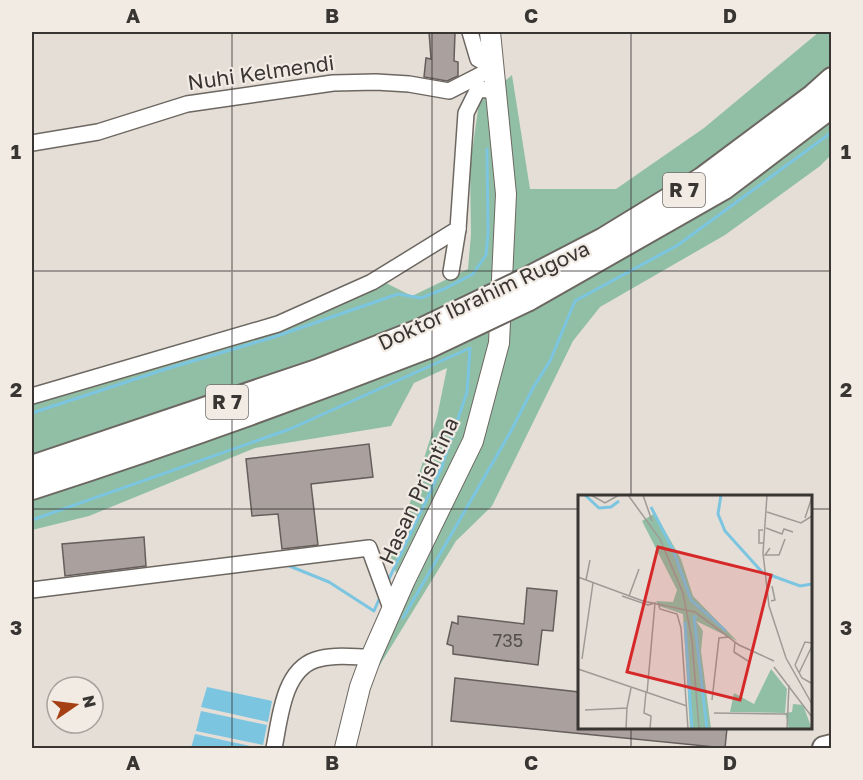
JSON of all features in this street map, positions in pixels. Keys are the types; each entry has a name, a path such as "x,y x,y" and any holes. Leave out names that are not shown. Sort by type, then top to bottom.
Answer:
{"highway":[{"name":"Doktor Ibrahim Rugova","path":"526,290 702,179 813,96 831,79"},
{"name":"Doktor Ibrahim Rugova","path":"32,488 158,447 320,389 526,290 724,188 831,106"},
{"name":"Doktor Ibrahim Rugova","path":"32,467 317,371 424,339"},
{"path":"824,748 831,746"}],"main road":[{"name":"Hasan Prishtina","path":"345,748 360,687 371,657 405,580 473,441 499,343 506,194 490,32"}],"street":[{"path":"470,32 478,60 494,68"},
{"name":"Nuhi Kelmendi","path":"32,143 98,132 187,104 333,83 409,84 449,91 494,68"},
{"path":"451,272 458,229 466,113 478,89 496,91"},
{"path":"32,396 278,324 372,282 458,229"},
{"path":"32,590 369,548 392,610"},
{"path":"274,748 290,683 301,666 317,659 371,657"}],"green space":[{"path":"819,32 831,32 831,155 820,166 725,235 600,307 573,341 492,506 456,541 378,668 396,626 397,575 389,555 403,525 437,417 447,368 414,383 391,426 255,448 89,516 32,530 32,402 256,337 344,303 386,283 412,296 468,269 471,234 470,166 479,103 512,75 530,189 616,189 704,128"}],"water":[{"path":"207,687 272,701 268,722 201,707"},
{"path":"201,711 267,725 263,745 196,731"},
{"path":"195,734 260,748 191,748"}],"building":[{"path":"429,32 455,33 454,61 458,62 458,76 447,81 424,77 426,58 431,59"},
{"path":"369,444 373,477 311,484 318,545 282,549 278,514 252,516 246,459"},
{"path":"144,537 146,566 65,576 62,544"},
{"path":"527,588 557,591 553,631 542,630 538,665 453,654 453,646 447,644 452,622 458,624 458,616 524,624"},
{"path":"455,678 578,692 578,729 727,729 725,748 451,721"}],"waterway":[{"path":"403,618 550,361 575,301 678,245 832,132"},
{"path":"32,413 166,369 274,337 398,294 421,298 473,274 486,255 487,149"},
{"path":"32,520 290,429 470,348 467,392 441,469 387,583"},
{"path":"287,565 329,582 374,611 380,597"}]}
